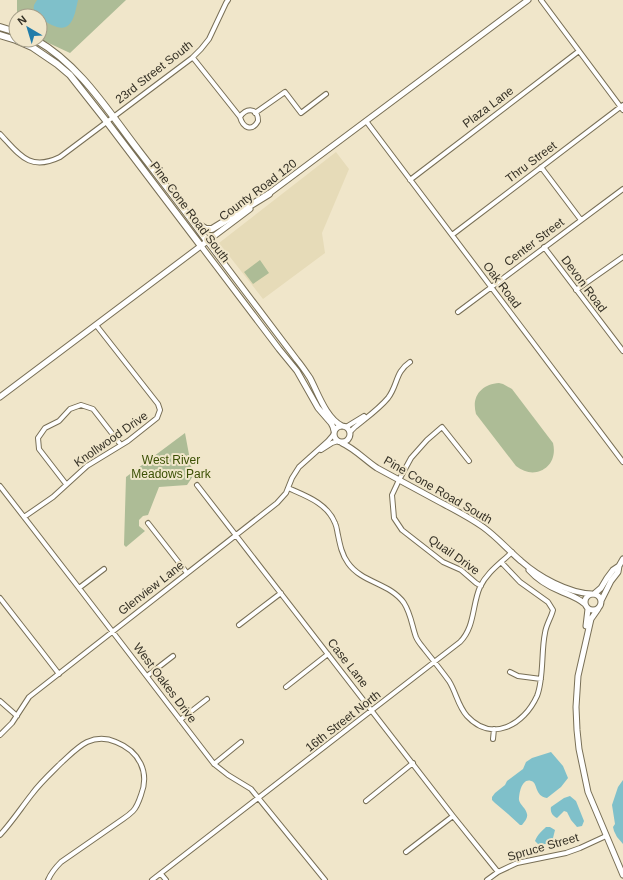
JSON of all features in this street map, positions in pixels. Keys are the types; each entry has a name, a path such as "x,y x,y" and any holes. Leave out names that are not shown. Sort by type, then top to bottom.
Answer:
{"main road":[{"name":"Pine Cone Road South","path":"0,35 32,47 65,70 107,122 201,246"},
{"name":"Pine Cone Road South","path":"48,48 71,65 113,117 207,241"},
{"path":"191,219 203,228 212,229 269,194"}],"street":[{"name":"23rd Street South","path":"0,134 17,152 32,162 55,160 192,58 209,39 228,0"},
{"name":"County Road 120","path":"0,397 528,0"},
{"path":"541,0 622,107"},
{"name":"Plaza Lane","path":"410,180 579,51"},
{"path":"192,58 240,117 243,124 250,127 254,126 258,121 256,113 250,110 244,112 240,117"},
{"path":"256,113 285,92 301,113 326,94"},
{"name":"Thru Street","path":"452,235 622,107"},
{"name":"Oak Road","path":"366,121 623,462"},
{"path":"541,167 581,220"},
{"name":"Center Street","path":"458,312 623,189"},
{"name":"Pine Cone Road South","path":"207,241 310,378 331,416 339,424 344,426"},
{"name":"Pine Cone Road South","path":"201,246 297,371 318,408 333,427 334,432"},
{"name":"Devon Road","path":"544,247 623,351"},
{"path":"576,290 623,257"},
{"name":"Knollwood Drive","path":"24,518 53,497 86,466 121,445 157,418 160,410 158,404 96,325"},
{"path":"350,432 384,402 391,393 401,370 410,362"},
{"path":"66,484 39,449 38,438 45,428 59,421 70,409 81,405 93,409 121,445"},
{"path":"344,426 350,432 350,438 346,442 340,442 335,438 334,432 337,428 344,426 378,408"},
{"name":"Quail Drive","path":"469,461 442,427 427,440 411,458 399,480 392,495 394,518 402,530 442,562 461,570 481,586"},
{"name":"Glenview Lane","path":"0,735 12,723 29,697 277,503 288,488 295,472 326,442 334,432"},
{"name":"Pine Cone Road South","path":"350,438 351,444 359,455"},
{"name":"Pine Cone Road South","path":"340,442 350,447 377,468 480,525 496,537 542,582 576,598 586,607"},
{"name":"Glenview Lane","path":"311,456 332,443 340,442"},
{"path":"619,456 623,453"},
{"name":"Case Lane","path":"197,485 498,872"},
{"name":"West Oakes Drive","path":"0,486 214,764 228,775 251,789 324,880"},
{"path":"288,488 316,500 326,509 335,523 344,559 362,576 391,591 400,598 410,614 417,638 455,691 462,709 475,722 494,729 508,727 521,719 530,709 538,694 545,634 553,610 548,602 520,582 501,562"},
{"path":"148,523 187,573"},
{"name":"16th Street North","path":"152,880 435,663 460,642 466,634 481,586 487,576 512,552"},
{"path":"623,559 619,566 618,572 611,581 601,601 600,606 591,619 578,676 576,694 576,730 588,792 623,875"},
{"name":"Pine Cone Road South","path":"521,561 562,587 582,594 593,594"},
{"path":"583,653 586,607 584,601 586,597 601,588 613,570 619,566"},
{"path":"79,588 104,569"},
{"path":"239,625 281,593"},
{"path":"593,594 599,597 601,601"},
{"path":"0,598 59,674"},
{"path":"586,607 592,611 598,609"},
{"path":"286,687 328,654"},
{"path":"147,676 173,656"},
{"path":"510,672 518,676 540,679"},
{"path":"180,720 207,699"},
{"path":"0,701 17,716"},
{"path":"493,739 494,729"},
{"path":"0,835 11,823 37,787 74,750 87,742 96,739 110,739 123,744 131,750 137,757 143,769 145,782 138,804 132,812 123,819 61,862 48,880"},
{"path":"214,764 241,742"},
{"path":"366,801 413,763"},
{"path":"406,852 453,816"},
{"name":"Spruce Street","path":"488,880 498,872 517,863 566,853 606,836"},
{"path":"161,874 166,880"}],"shaded area":[{"path":"336,152 349,169 322,233 325,253 263,299 219,243"}],"green space":[{"path":"17,0 126,0 70,53 48,43 48,8 17,8"},
{"path":"260,260 269,273 253,284 244,272"},
{"path":"499,383 512,389 553,443 554,452 552,459 544,470 530,472 516,466 476,414 475,402 479,392 488,386"},
{"name":"West River Meadows Park","path":"185,433 193,476 187,485 159,487 148,515 143,516 139,520 139,526 145,531 126,547 124,545 126,477"}],"water":[{"path":"37,0 78,0 75,13 69,25 61,28 48,23 48,8 34,8"},
{"path":"551,752 563,766 568,778 561,787 547,798 540,795 533,782 525,782 520,790 519,800 526,812 527,817 522,825 520,825 492,800 492,797 505,785 507,781 523,769 526,762 532,758"},
{"path":"623,780 623,844 614,831 613,827 615,824 612,805 618,787"},
{"path":"570,796 576,801 584,821 582,826 577,827 567,812 564,811 557,818 552,813 551,807 564,798"},
{"path":"546,827 550,827 555,830 553,838 548,844 538,844 535,841"}]}
